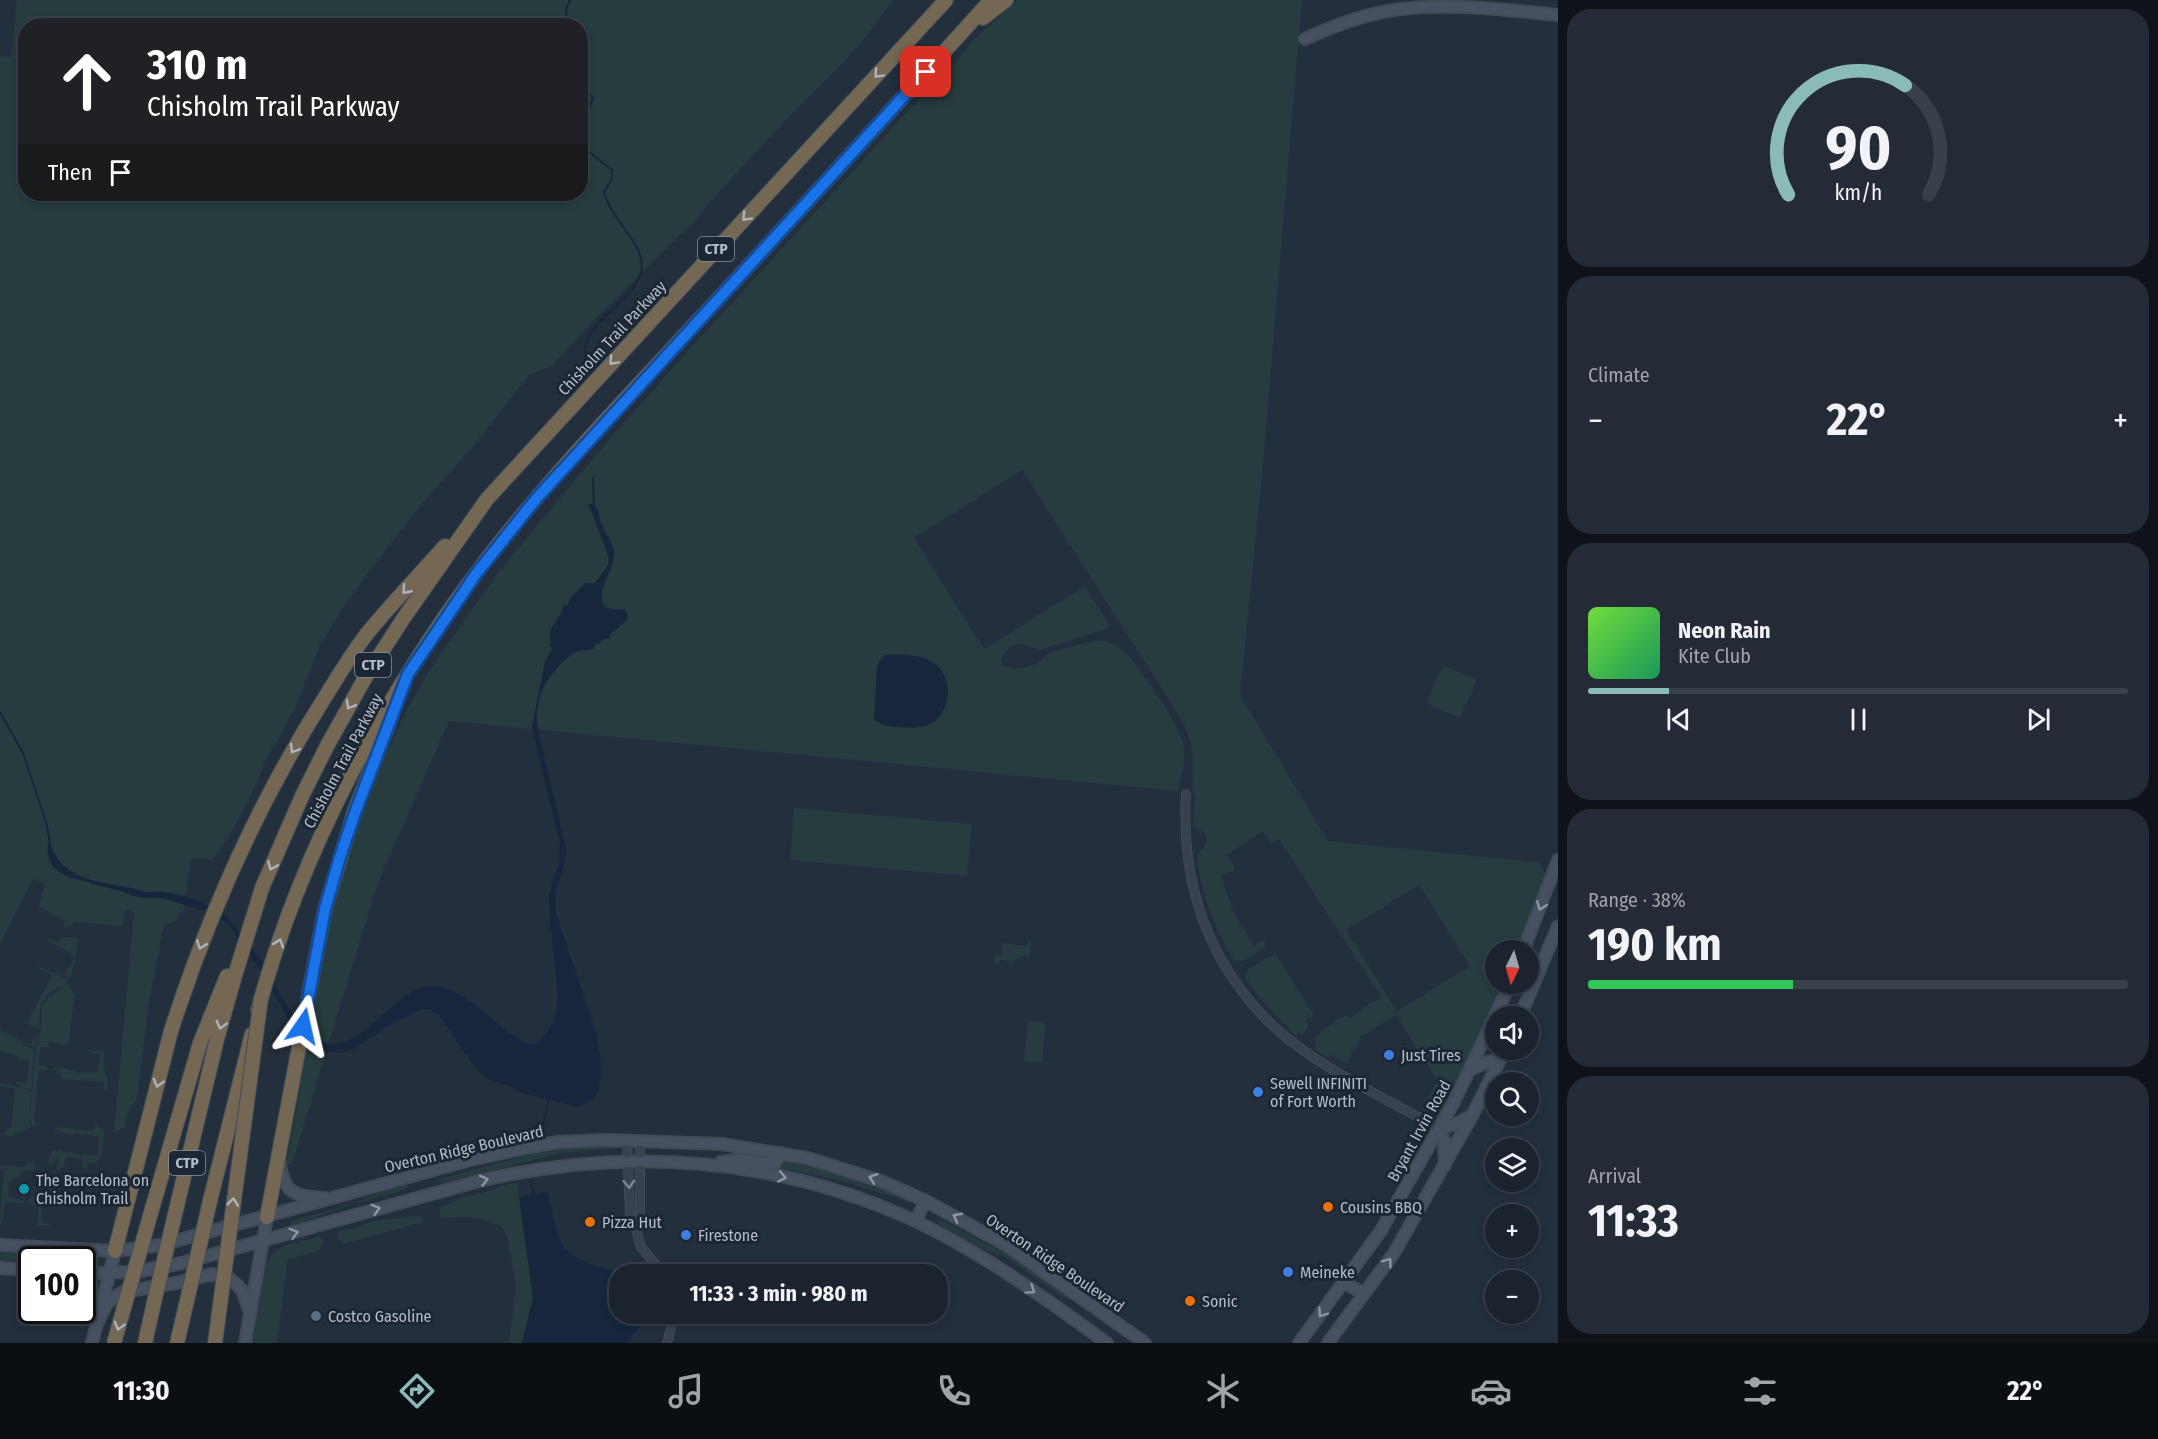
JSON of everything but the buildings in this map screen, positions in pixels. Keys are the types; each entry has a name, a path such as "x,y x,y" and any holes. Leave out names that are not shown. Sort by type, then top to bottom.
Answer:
{"highway":[{"name":"Chisholm Trail Parkway","path":"145,1343 198,1116 236,972 262,888 327,746 365,678 403,619 487,500 946,0"},
{"name":"Chisholm Trail Parkway","path":"177,1343 261,998 291,909 345,787 408,674 479,570 536,499 991,0"},
{"path":"953,42 1006,0"},
{"path":"115,1251 171,1031 190,974 249,833 285,764 337,678 369,631 487,500"},
{"path":"267,1217 325,909 356,810 408,674"},
{"path":"114,1343 186,1085 200,1043 262,888"},
{"path":"215,1343 261,998"}],"street":[{"path":"1305,39 1340,24 1399,9 1460,7 1558,15"},
{"path":"1186,794 1184,824 1186,853 1197,907 1209,937 1263,1017 1328,1066 1439,1128 1454,1125 1472,1116"},
{"path":"1527,940 1558,860"},
{"path":"1525,1006 1558,926"},
{"name":"Bryant Irvin Road","path":"1299,1343 1380,1232 1439,1128 1485,1039"},
{"path":"1470,1070 1490,1060"},
{"path":"1328,1343 1394,1253 1472,1116 1498,1060"},
{"path":"1439,1128 1443,1140 1444,1166"},
{"path":"627,1140 630,1217 641,1247 655,1264"},
{"path":"635,1226 640,1216 640,1140"},
{"name":"Overton Ridge Boulevard","path":"0,1245 115,1251 161,1245 511,1150 558,1142 640,1140 722,1144 807,1158 881,1181 926,1201 1006,1245 1144,1343"},
{"path":"709,1164 740,1160 775,1163 781,1153"},
{"path":"278,1154 282,1180 291,1191 303,1196 331,1198"},
{"path":"96,1274 135,1272 178,1264 500,1176 571,1164 641,1161 709,1164 791,1178 830,1188 915,1221 991,1263 1107,1343"},
{"path":"915,1221 926,1201"},
{"path":"245,1343 267,1217"},
{"path":"92,1343 115,1251"},
{"path":"0,1268 18,1269"},
{"path":"97,1324 107,1303 123,1292 212,1274 229,1278 242,1290 250,1313"},
{"path":"1344,1282 1364,1294"},
{"path":"1071,1317 1083,1300"},
{"path":"96,1304 97,1324"},
{"path":"667,1343 672,1324"}],"green space":[{"path":"17,0 893,0 863,41 796,109 707,205 694,223 592,322 552,366 530,374 472,448 426,499 387,548 346,603 320,645 294,711 267,758 231,833 213,860 194,858 191,860 185,897 170,893 143,892 82,877 62,864 50,843 55,868 72,878 137,897 156,897 185,907 176,921 164,925 149,1003 137,1099 127,1114 125,1127 114,1132 134,912 126,910 122,926 73,922 72,926 63,927 65,921 39,907 45,883 33,879 0,943 0,56 11,57"},
{"path":"1017,0 1302,0 1262,476 1240,695 1328,841 1542,863 1540,869 1546,873 1521,940 1485,940 1485,994 1498,994 1493,1006 1485,1006 1485,1023 1440,1113 1432,1115 1422,1109 1437,1080 1396,1015 1361,1037 1346,1064 1332,1055 1328,1058 1316,1050 1315,1039 1322,1030 1346,1015 1349,1018 1381,997 1279,839 1271,843 1263,831 1227,855 1234,866 1234,871 1221,874 1234,912 1254,946 1264,940 1266,943 1264,948 1244,961 1234,961 1215,923 1198,869 1197,855 1205,845 1206,837 1205,833 1196,829 1194,825 1195,794 1193,793 1192,754 1185,727 1022,470 914,538 984,649 1085,586 1109,628 1040,650 1020,644 1014,645 1004,653 1001,659 1003,665 1016,669 1031,666 1050,653 1096,641 1109,642 1122,649 1129,655 1161,701 1181,738 1184,759 1178,791 449,721 377,885 292,1164 283,1165 289,1153 323,947 340,876 379,768 409,706 431,668 497,574 595,456 686,353 918,100 932,88 971,43","holes":["1419,885 1470,966 1397,1011 1346,930"]},
{"path":"1443,665 1477,680 1460,718 1426,703"},
{"path":"794,808 972,824 967,876 790,860"},
{"path":"61,937 78,938 75,962 70,978 55,973 56,971 65,975 75,956 47,940 48,938 58,942"},
{"path":"1028,940 1031,943 1029,959 1026,954 1012,961 1014,967 1009,961 1000,960 998,966 995,965 995,955 1003,955 1002,943 1026,946"},
{"path":"1275,953 1314,1015 1306,1020 1309,1028 1302,1034 1294,1034 1266,1005 1245,978 1247,970"},
{"path":"38,966 64,979 69,979 42,1002 39,1029 19,1019 27,1022 52,975 37,968"},
{"path":"68,983 76,997 68,1046 49,1041 48,1047 40,1047 39,1065 46,1066 49,1070 39,1070 34,1122 41,1124 32,1127 30,1118 36,1045 41,1031 42,1008 49,996"},
{"path":"1028,1021 1046,1023 1042,1062 1024,1061"},
{"path":"0,1030 30,1045 39,1031 34,1047 11,1039 34,1049 32,1089 22,1088 16,1082 27,1082 29,1060 0,1052"},
{"path":"88,1050 104,1052 107,1090 104,1089 104,1082 62,1079 58,1071 54,1070 55,1067 60,1070 61,1067 75,1071 75,1073 98,1072 100,1054 87,1052"},
{"path":"0,1083 32,1091 29,1119 31,1127 11,1136 0,1133 6,1133 7,1128 11,1128 15,1088 0,1086"},
{"path":"96,1125 104,1130 102,1154 96,1163 88,1163 87,1169 83,1168 83,1159 66,1157 64,1167 57,1170 58,1159 54,1159 53,1163 48,1163 52,1150 73,1153 73,1155 98,1156 99,1137 91,1136 91,1134 75,1133 75,1135 59,1130 53,1131 57,1127 93,1131"},
{"path":"612,1144 620,1148 562,1153 447,1182 437,1182 444,1178 547,1150"},
{"path":"783,1159 831,1171 890,1190 911,1203 840,1180 773,1167"},
{"path":"29,1162 34,1162 34,1170 20,1172 19,1178 13,1177 12,1182 9,1182 8,1198 23,1200 23,1194 25,1194 24,1204 5,1202 2,1225 0,1224 4,1170 0,1169 0,1165 23,1167"},
{"path":"39,1178 47,1186 56,1183 55,1196 61,1202 75,1204 75,1206 43,1201 41,1223 51,1224 51,1226 37,1225 39,1205 29,1204 29,1198 42,1198 43,1187 38,1184"},
{"path":"520,1182 517,1187 533,1298 522,1343 509,1343 516,1284 507,1235 502,1227 484,1219 440,1218 440,1208 463,1197"},
{"path":"401,1185 408,1187 399,1192 353,1204 292,1226 290,1221 342,1207"},
{"path":"422,1217 423,1222 343,1244 337,1236 339,1231 360,1227 372,1221"},
{"path":"939,1219 1022,1262 1069,1297 1061,1296 1005,1257 988,1251 942,1226 938,1222"},
{"path":"319,1235 324,1243 320,1250 288,1258 277,1343 252,1343 268,1260 284,1246 313,1239"},
{"path":"0,1253 18,1254 18,1261 0,1261"}],"water":[{"path":"595,503 600,522 614,552 614,559 602,593 602,601 605,606 612,609 625,609 628,617 609,636 610,639 604,639 594,645 594,649 573,653 557,668 546,682 540,697 537,715 537,725 566,849 556,891 555,911 597,1035 601,1079 594,1098 579,1107 518,1092 511,1087 488,1079 472,1063 439,1015 430,1009 420,1010 389,1025 354,1049 341,1053 324,1051 309,1042 291,1023 258,966 229,925 206,909 203,911 168,899 137,897 72,878 61,873 50,862 48,844 50,843 63,865 83,877 145,892 178,894 222,913 231,921 262,962 292,1014 308,1032 331,1044 344,1042 357,1036 406,995 417,989 431,986 458,993 504,1029 525,1042 531,1044 538,1042 551,1027 557,1009 549,893 559,863 560,844 532,727 545,661 553,648 549,646 550,632 563,606 568,604 571,597 585,583 595,583 609,563 608,555 588,506"},
{"path":"885,655 917,656 929,660 945,676 947,702 939,717 932,723 916,727 893,727 883,725 874,719 877,667"},
{"path":"548,1192 557,1231 568,1252 577,1258 609,1269 609,1324 641,1324 627,1343 522,1343 533,1298 519,1197"}],"waterway":[{"path":"567,18 566,9 570,0"},
{"path":"588,84 589,94 593,98 588,111"},
{"path":"587,361 585,345 591,333 634,286 640,276 642,265 637,248 612,211 604,192 612,179 612,170 588,151"},
{"path":"593,478 594,504"},
{"path":"0,712 23,753 47,825 50,845"},
{"path":"541,1134 549,1099"},
{"path":"531,1180 534,1197"}],"place":[{"name":"Just Tires","path":"1389,1055"},
{"name":"Sewell INFINITI of Fort Worth","path":"1258,1092"},
{"name":"The Barcelona on Chisholm Trail","path":"24,1189"},
{"name":"Cousins BBQ","path":"1328,1207"},
{"name":"Pizza Hut","path":"590,1222"},
{"name":"Firestone","path":"686,1235"},
{"name":"Meineke","path":"1288,1272"},
{"name":"Sonic","path":"1190,1301"},
{"name":"Costco Gasoline","path":"316,1316"}],"route":[{"path":"303,1026 325,909 340,857 408,674 476,574 536,499 926,72"}]}
